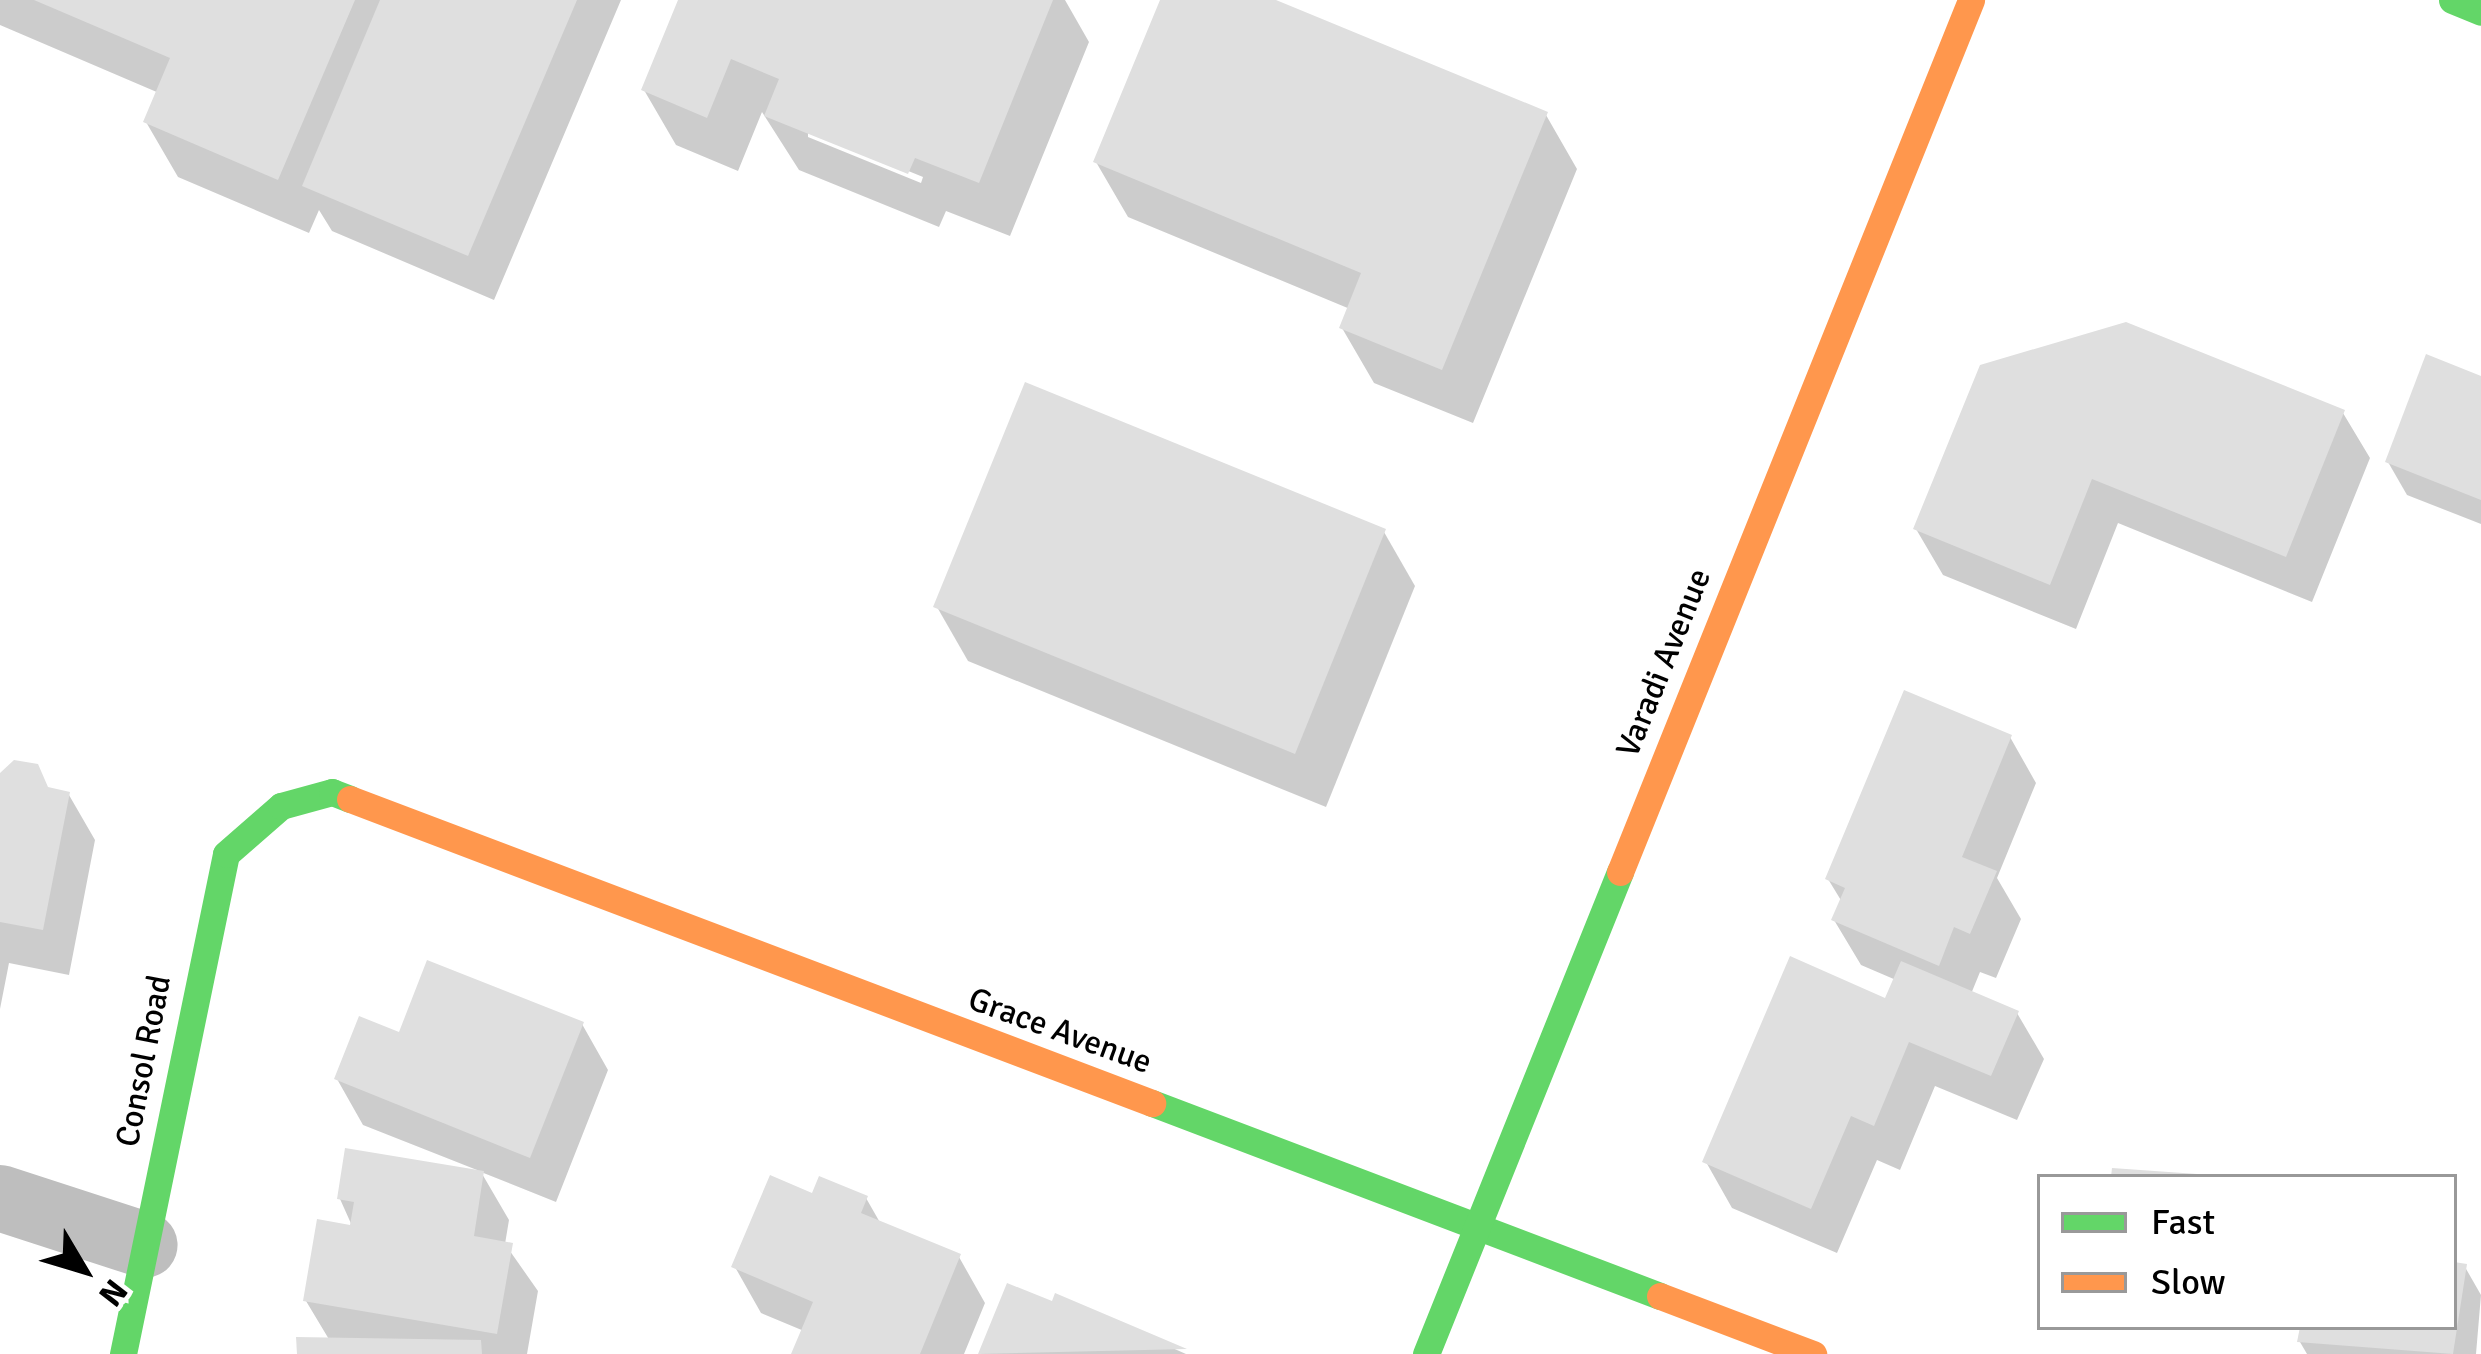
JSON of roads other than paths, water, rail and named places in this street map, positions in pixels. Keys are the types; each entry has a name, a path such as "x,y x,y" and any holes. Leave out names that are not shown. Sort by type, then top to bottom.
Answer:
{"street":[{"name":"Varadi Avenue","path":"1426,1354 1971,0"},
{"path":"2452,0 2481,12"},
{"name":"Grace Avenue","path":"281,806 332,792 1477,1222 1813,1354"},
{"name":"Consol Road","path":"123,1354 226,854 281,806"},
{"path":"0,1198 145,1245"}]}
